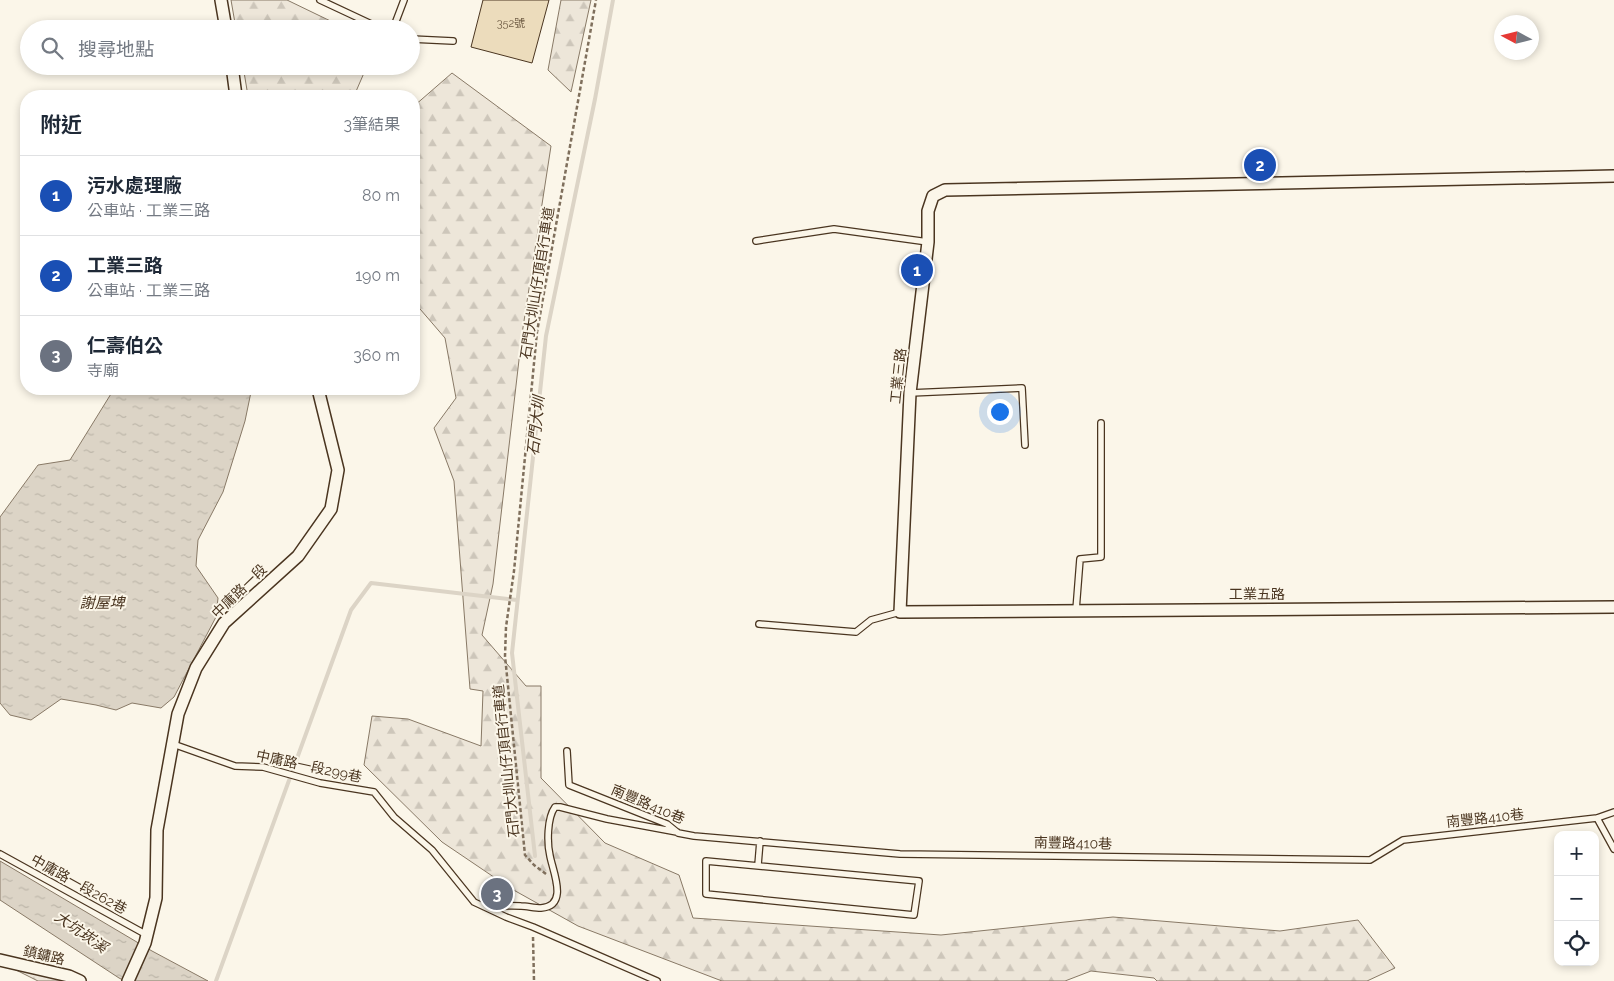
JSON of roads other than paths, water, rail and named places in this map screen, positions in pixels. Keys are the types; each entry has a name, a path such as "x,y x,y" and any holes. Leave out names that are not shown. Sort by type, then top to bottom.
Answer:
{"street":[{"path":"221,0 224,20"},
{"path":"233,75 235,90"},
{"name":"工業三路","path":"900,612 910,393 928,242 928,210 933,196 945,190 1614,176"},
{"name":"中庸路一段","path":"128,981 146,939 156,898 158,830 178,714 196,668 224,623 298,556 330,509 338,470 318,395"},
{"name":"工業五路","path":"900,612 1614,607"},
{"name":"鎮鏞路","path":"0,960 69,976 80,981"}],"lane":[{"path":"320,0 363,20"},
{"path":"396,20 404,0"},
{"path":"420,39 453,40"},
{"path":"756,241 834,229 928,242"},
{"path":"910,393 1022,388 1025,445"},
{"path":"1076,610 1080,559 1101,557 1101,423"},
{"path":"759,624 856,632 872,620 900,612"},
{"name":"中庸路一段299巷","path":"173,744 235,766 263,767 320,783 374,792 394,816 432,850 474,902 657,981"},
{"name":"南豐路410巷","path":"567,751 569,785 667,824 678,832 694,836 900,854 1370,860 1403,840 1597,818 1614,812"},
{"path":"484,907 510,905 541,908 550,905 557,896 558,888 550,856 548,838 551,812 555,807 656,830 678,832"},
{"path":"1597,818 1614,848"},
{"path":"758,865 760,841"},
{"name":"中庸路一段262巷","path":"0,854 146,939"},
{"path":"706,861 758,865 919,881 914,915 706,894 706,861"}],"water":[{"name":"謝屋埤","path":"110,395 250,395 245,421 223,492 198,540 196,566 218,598 216,617 174,697 161,708 132,703 116,710 61,699 31,720 10,715 0,703 0,517 38,465 70,460"},
{"name":"大坑崁溪","path":"0,861 152,951 208,981 125,981 119,978 0,900"}],"waterway":[{"name":"石門大圳","path":"535,856 512,653 546,336 595,99 613,0"},
{"path":"216,981 351,610 371,583 517,600"}],"place":[{"name":"工業三路","path":"1260,165"},
{"name":"污水處理廠","path":"917,270"},
{"name":"仁壽伯公","path":"497,894"}]}
